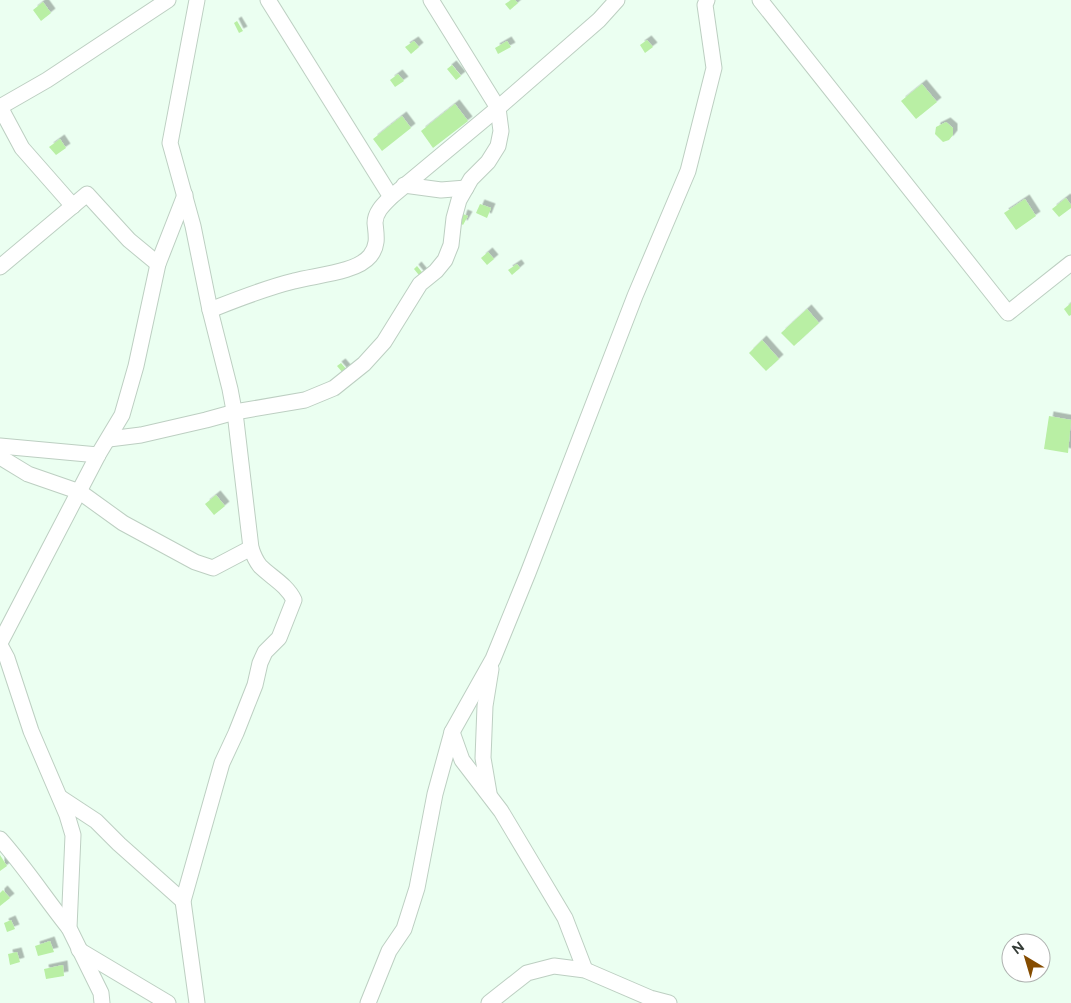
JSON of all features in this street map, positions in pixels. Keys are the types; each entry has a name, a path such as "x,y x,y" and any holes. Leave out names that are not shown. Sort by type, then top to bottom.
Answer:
{"street":[{"path":"73,206 22,148 0,107 47,80 168,0"},
{"path":"196,1003 183,901 222,762 236,734 255,685 265,652 279,638 294,600 291,594 258,564 251,548 235,412 210,310 193,226 170,143 197,0"},
{"path":"268,0 390,197"},
{"path":"109,439 141,435 235,412 305,400 334,388 364,364 384,342 420,284 436,271 445,260 451,245 454,218 459,200 472,179 488,162 498,146 500,131 498,108 431,0"},
{"path":"210,310 294,281 356,266 370,256 377,242 375,221 381,207 390,197 498,108 599,20 617,0"},
{"path":"368,1003 389,951 404,929 417,888 435,794 452,732 492,658 528,573 635,296 688,171 714,68 705,5 707,0"},
{"path":"760,0 1008,313 1071,263"},
{"path":"404,185 441,190 466,188"},
{"path":"0,266 88,194 129,240 158,264"},
{"path":"69,928 72,835 61,798 31,731 0,644 98,455 122,414 136,366 158,264 185,195"},
{"path":"0,446 98,455"},
{"path":"0,457 28,474 80,492 122,523 195,562 213,568 251,548"},
{"path":"490,797 483,758 485,706 492,658"},
{"path":"452,732 462,760 502,811 565,918 585,970"},
{"path":"61,798 96,821 118,844 183,901"},
{"path":"0,839 20,862 69,928 101,993 102,1003"},
{"path":"79,950 168,1003"},
{"path":"489,1003 527,973 554,966 585,970 650,998 669,1003"}],"building":[{"path":"515,0 518,3 510,10 505,4"},
{"path":"43,2 51,13 41,21 33,10"},
{"path":"237,21 243,31 239,33 234,23"},
{"path":"647,40 653,47 645,53 640,45"},
{"path":"414,41 419,47 411,54 405,47"},
{"path":"507,41 511,47 498,54 495,48"},
{"path":"452,65 461,76 456,80 447,69"},
{"path":"398,74 404,81 395,87 390,80"},
{"path":"922,84 937,102 916,119 901,101"},
{"path":"455,104 468,121 433,148 421,131"},
{"path":"402,116 411,128 382,151 373,139"},
{"path":"946,122 953,128 953,135 949,140 943,142 935,134 936,127"},
{"path":"60,139 66,148 56,155 49,147"},
{"path":"1066,198 1071,208 1059,217 1052,209"},
{"path":"1025,199 1036,216 1016,230 1004,213"},
{"path":"480,204 491,208 487,218 476,213"},
{"path":"463,214 468,216 463,225 460,223"},
{"path":"488,252 494,259 487,265 481,258"},
{"path":"517,264 520,268 512,275 508,270"},
{"path":"417,266 426,277 423,280 414,269"},
{"path":"1071,303 1071,315 1069,316 1064,309"},
{"path":"807,309 819,323 794,346 781,333"},
{"path":"762,340 779,359 766,371 749,353"},
{"path":"341,363 347,370 343,373 337,366"},
{"path":"1049,416 1071,420 1068,453 1044,449"},
{"path":"216,495 225,506 214,515 205,504"},
{"path":"0,855 7,866 0,871"},
{"path":"3,890 10,898 0,906 0,893"},
{"path":"11,920 15,929 7,932 4,923"},
{"path":"50,941 54,952 38,956 35,946"},
{"path":"17,952 20,962 10,965 8,954"},
{"path":"63,965 64,976 46,979 44,969"}]}
